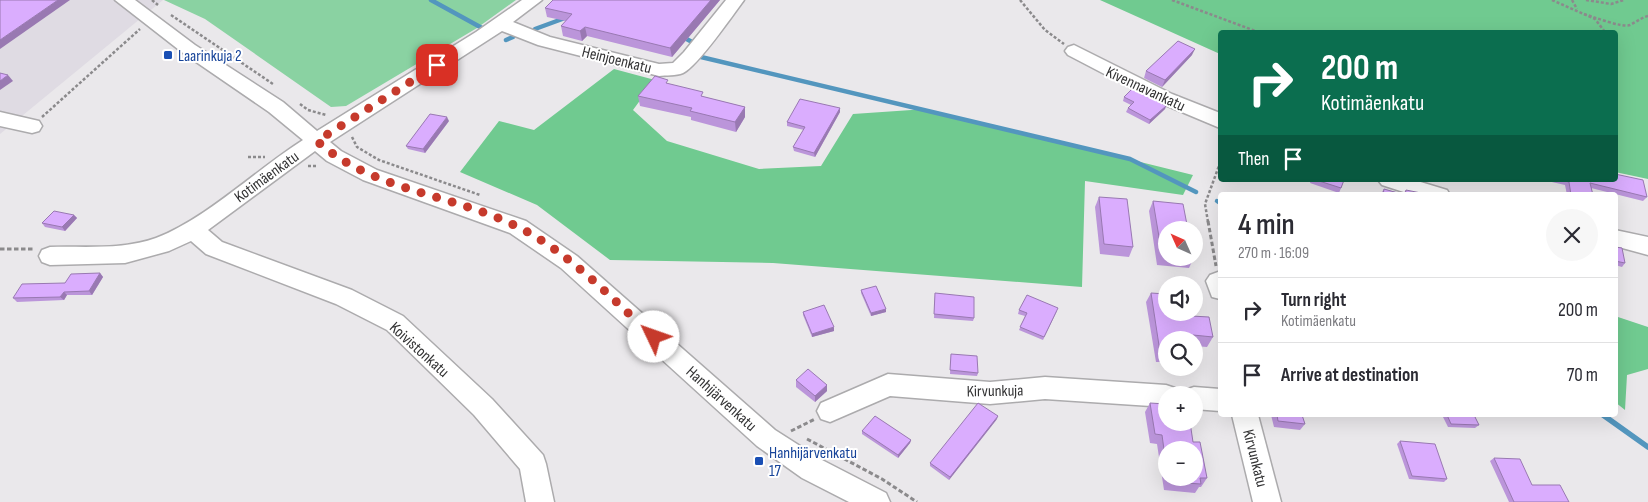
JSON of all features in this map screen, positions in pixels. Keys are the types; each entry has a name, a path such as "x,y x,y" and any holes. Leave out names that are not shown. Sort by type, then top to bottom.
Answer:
{"street":[{"name":"Hanhijärvenkatu","path":"124,0 276,107 334,156 370,175 518,227 538,240 569,262 766,438 812,469 876,502"},
{"name":"Kotimäenkatu","path":"50,256 125,254 161,245 193,230 317,141 501,24 533,0"},
{"name":"Heinjoenkatu","path":"501,24 544,41 659,70 678,68 691,56 735,0"},
{"name":"Kivennavankatu","path":"1074,51 1165,98 1218,120"},
{"path":"0,119 32,126"},
{"path":"1396,182 1429,192"},
{"name":"Koivistonkatu","path":"193,230 214,248 344,297 396,323 483,407 533,464 540,502"},
{"path":"1618,239 1648,246"},
{"name":"Kirvunkuja","path":"830,411 888,385 990,393 1045,388 1158,395"},
{"path":"1203,399 1218,400"},
{"name":"Kirvunkatu","path":"1246,417 1267,502"}],"path":[{"path":"152,0 279,89"},
{"path":"1020,0 1045,30 1074,51"},
{"path":"1172,0 1253,30"},
{"path":"1552,0 1594,19 1603,30"},
{"path":"1572,0 1579,12"},
{"path":"1586,0 1606,4 1619,4 1624,0"},
{"path":"1584,14 1630,26 1636,20 1648,16"},
{"path":"32,126 150,20"},
{"path":"294,99 308,110 346,122"},
{"path":"1218,168 1205,204 1218,279"},
{"path":"0,249 42,249 50,256"},
{"path":"791,431 830,411"}],"shaded area":[{"path":"0,0 163,0 0,134"}],"green space":[{"path":"164,0 516,0 477,28 346,106 331,107 205,19"},
{"path":"1100,0 1648,0 1648,179 1618,173 1618,30 1218,30 1218,53"},
{"path":"614,69 655,80 633,110 667,141 759,169 821,166 853,114 926,109 1193,175 1183,195 1085,181 1082,287 773,263 610,260 537,205 460,172 499,121 534,130"},
{"path":"1618,317 1648,327 1648,369 1627,375 1625,410 1618,404"}],"building":[{"path":"0,0 58,0 0,40"},
{"path":"553,0 711,0 670,48 585,27 580,31 561,26 572,14 545,8"},
{"path":"1178,41 1195,49 1165,80 1146,71"},
{"path":"0,73 8,75 0,81"},
{"path":"655,76 668,80 666,83 703,92 701,96 745,107 735,122 690,111 692,108 638,96"},
{"path":"1134,87 1166,106 1150,120 1128,108 1134,102 1124,97"},
{"path":"800,99 840,108 814,153 793,147 805,127 787,122"},
{"path":"430,114 447,117 423,149 406,146"},
{"path":"1618,175 1643,180 1647,197 1590,183 1592,192 1571,192 1569,182 1618,182"},
{"path":"1322,182 1343,182 1341,188"},
{"path":"1384,189 1394,192 1384,192"},
{"path":"1099,197 1127,199 1133,247 1104,244"},
{"path":"1153,201 1183,204 1186,221 1158,221 1158,231"},
{"path":"54,211 74,215 62,227 42,223"},
{"path":"1618,247 1622,248 1625,263 1618,262"},
{"path":"100,273 89,291 64,292 60,297 13,298 22,284 65,283 71,274"},
{"path":"876,286 886,309 871,313 861,290"},
{"path":"935,293 974,297 974,318 934,314"},
{"path":"1151,293 1158,293 1158,321 1203,321 1203,317 1209,317 1213,337 1203,336 1203,331 1158,331 1158,339"},
{"path":"1027,295 1058,308 1044,337 1020,327 1027,313 1019,310"},
{"path":"824,305 834,327 812,334 803,312"},
{"path":"951,354 977,356 978,373 950,370"},
{"path":"808,369 827,385 815,396 796,380"},
{"path":"978,403 998,416 950,477 930,463"},
{"path":"1150,403 1158,404 1158,431 1191,431 1193,441 1163,441 1162,435 1155,434"},
{"path":"875,416 911,440 898,455 862,431"},
{"path":"1277,417 1303,417 1305,424 1278,421"},
{"path":"1448,417 1475,417 1479,425 1451,424"},
{"path":"1400,441 1435,444 1447,479 1412,476"},
{"path":"1203,457 1207,478 1203,478"},
{"path":"1494,458 1520,459 1532,485 1560,485 1569,502 1514,502"}],"waterway":[{"path":"431,0 482,28"},
{"path":"535,29 565,18"},
{"path":"506,40 513,37"},
{"path":"683,37 692,42"},
{"path":"701,57 1130,159 1196,192"},
{"path":"1606,417 1648,447"}],"place":[{"name":"Laarinkuja 2","path":"168,55"},
{"name":"Hanhijärvenkatu 17","path":"759,461"}],"route":[{"path":"437,65 317,141 334,156 370,175 460,205 518,227 569,262 654,337"}]}
